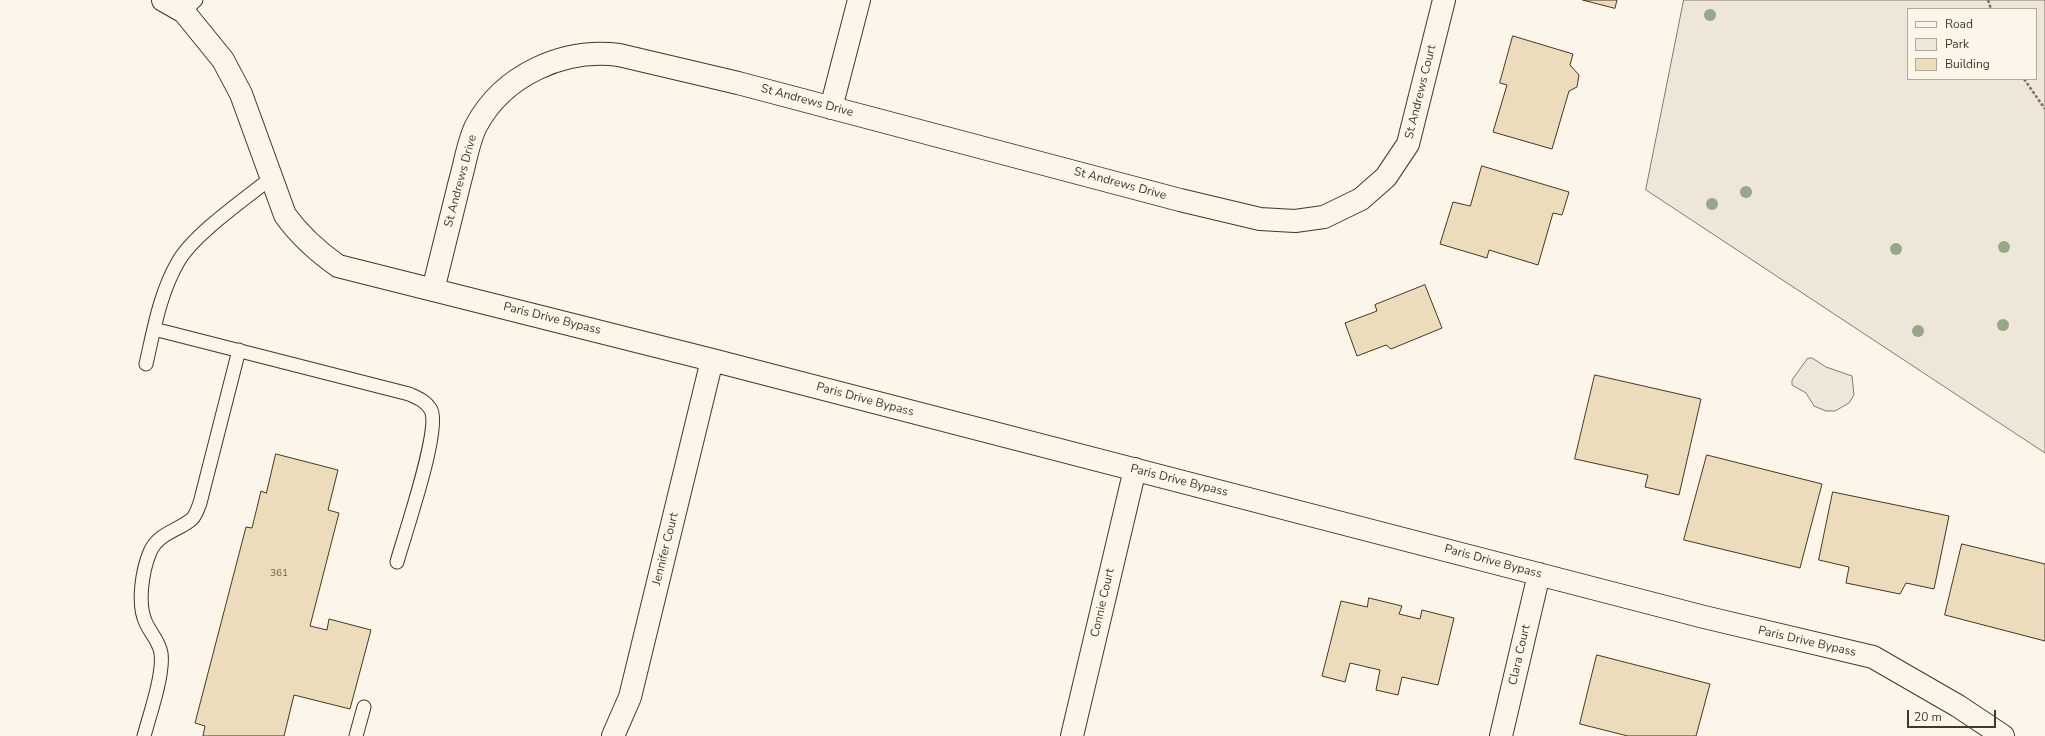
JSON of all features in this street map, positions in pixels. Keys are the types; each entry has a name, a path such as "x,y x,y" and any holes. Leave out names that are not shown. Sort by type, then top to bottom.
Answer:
{"street":[{"path":"163,0 185,4 223,60 241,94 271,178"},
{"path":"832,108 859,0"},
{"name":"St Andrews Court","path":"1324,217 1361,199 1386,177 1408,144 1444,0"},
{"name":"St Andrews Drive","path":"433,290 476,127 491,102 510,85 538,67 580,55 604,53 619,55 832,108 1180,200 1260,219 1295,221 1324,217"},
{"name":"Paris Drive Bypass","path":"271,178 285,215 297,232 314,249 338,266 712,360 1704,617 1873,657 1958,706 2003,736"},
{"name":"Jennifer Court","path":"613,736 630,697 712,360"},
{"name":"Connie Court","path":"1072,736 1135,470"},
{"name":"Clara Court","path":"1501,736 1538,574"}],"lane":[{"path":"146,364 162,296 178,261 199,237 271,178"},
{"path":"154,329 409,394 422,400 431,411 433,426 425,464 397,562"},
{"path":"144,736 161,668 161,653 157,641 146,624 140,600 148,558 157,541 193,518 200,503 239,350"},
{"path":"356,736 364,707"}],"path":[{"path":"2025,80 2045,109"}],"green space":[{"path":"1684,0 2045,0 2045,453 1646,190"},
{"path":"1812,358 1826,367 1852,376 1854,395 1849,403 1835,411 1826,411 1814,406 1806,393 1792,385 1792,380 1807,359"}],"building":[{"path":"1583,0 1617,0 1615,8"},
{"path":"1513,36 1573,54 1570,65 1579,75 1577,87 1569,91 1552,149 1493,132 1507,85 1500,83"},
{"path":"1482,166 1569,192 1562,215 1553,213 1538,265 1489,250 1487,258 1440,244 1453,202 1470,206"},
{"path":"1425,285 1442,328 1391,349 1386,345 1357,356 1345,323 1377,311 1375,305"},
{"path":"1595,375 1701,399 1679,495 1645,487 1648,475 1575,459"},
{"path":"276,454 338,470 328,510 339,513 310,626 327,630 329,619 371,630 350,709 294,695 284,736 203,736 205,726 195,723 246,527 252,528 261,491 266,493"},
{"path":"1707,455 1822,484 1800,568 1684,540"},
{"path":"1833,492 1949,516 1934,589 1906,583 1900,594 1846,583 1849,567 1819,560"},
{"path":"1962,544 2045,564 2045,641 1945,615"},
{"path":"1369,598 1402,606 1399,614 1420,619 1422,610 1454,618 1438,685 1402,677 1398,695 1376,690 1380,670 1350,663 1345,682 1322,676 1341,601 1367,607"},
{"path":"1597,655 1710,684 1696,736 1628,736 1580,724"}]}
